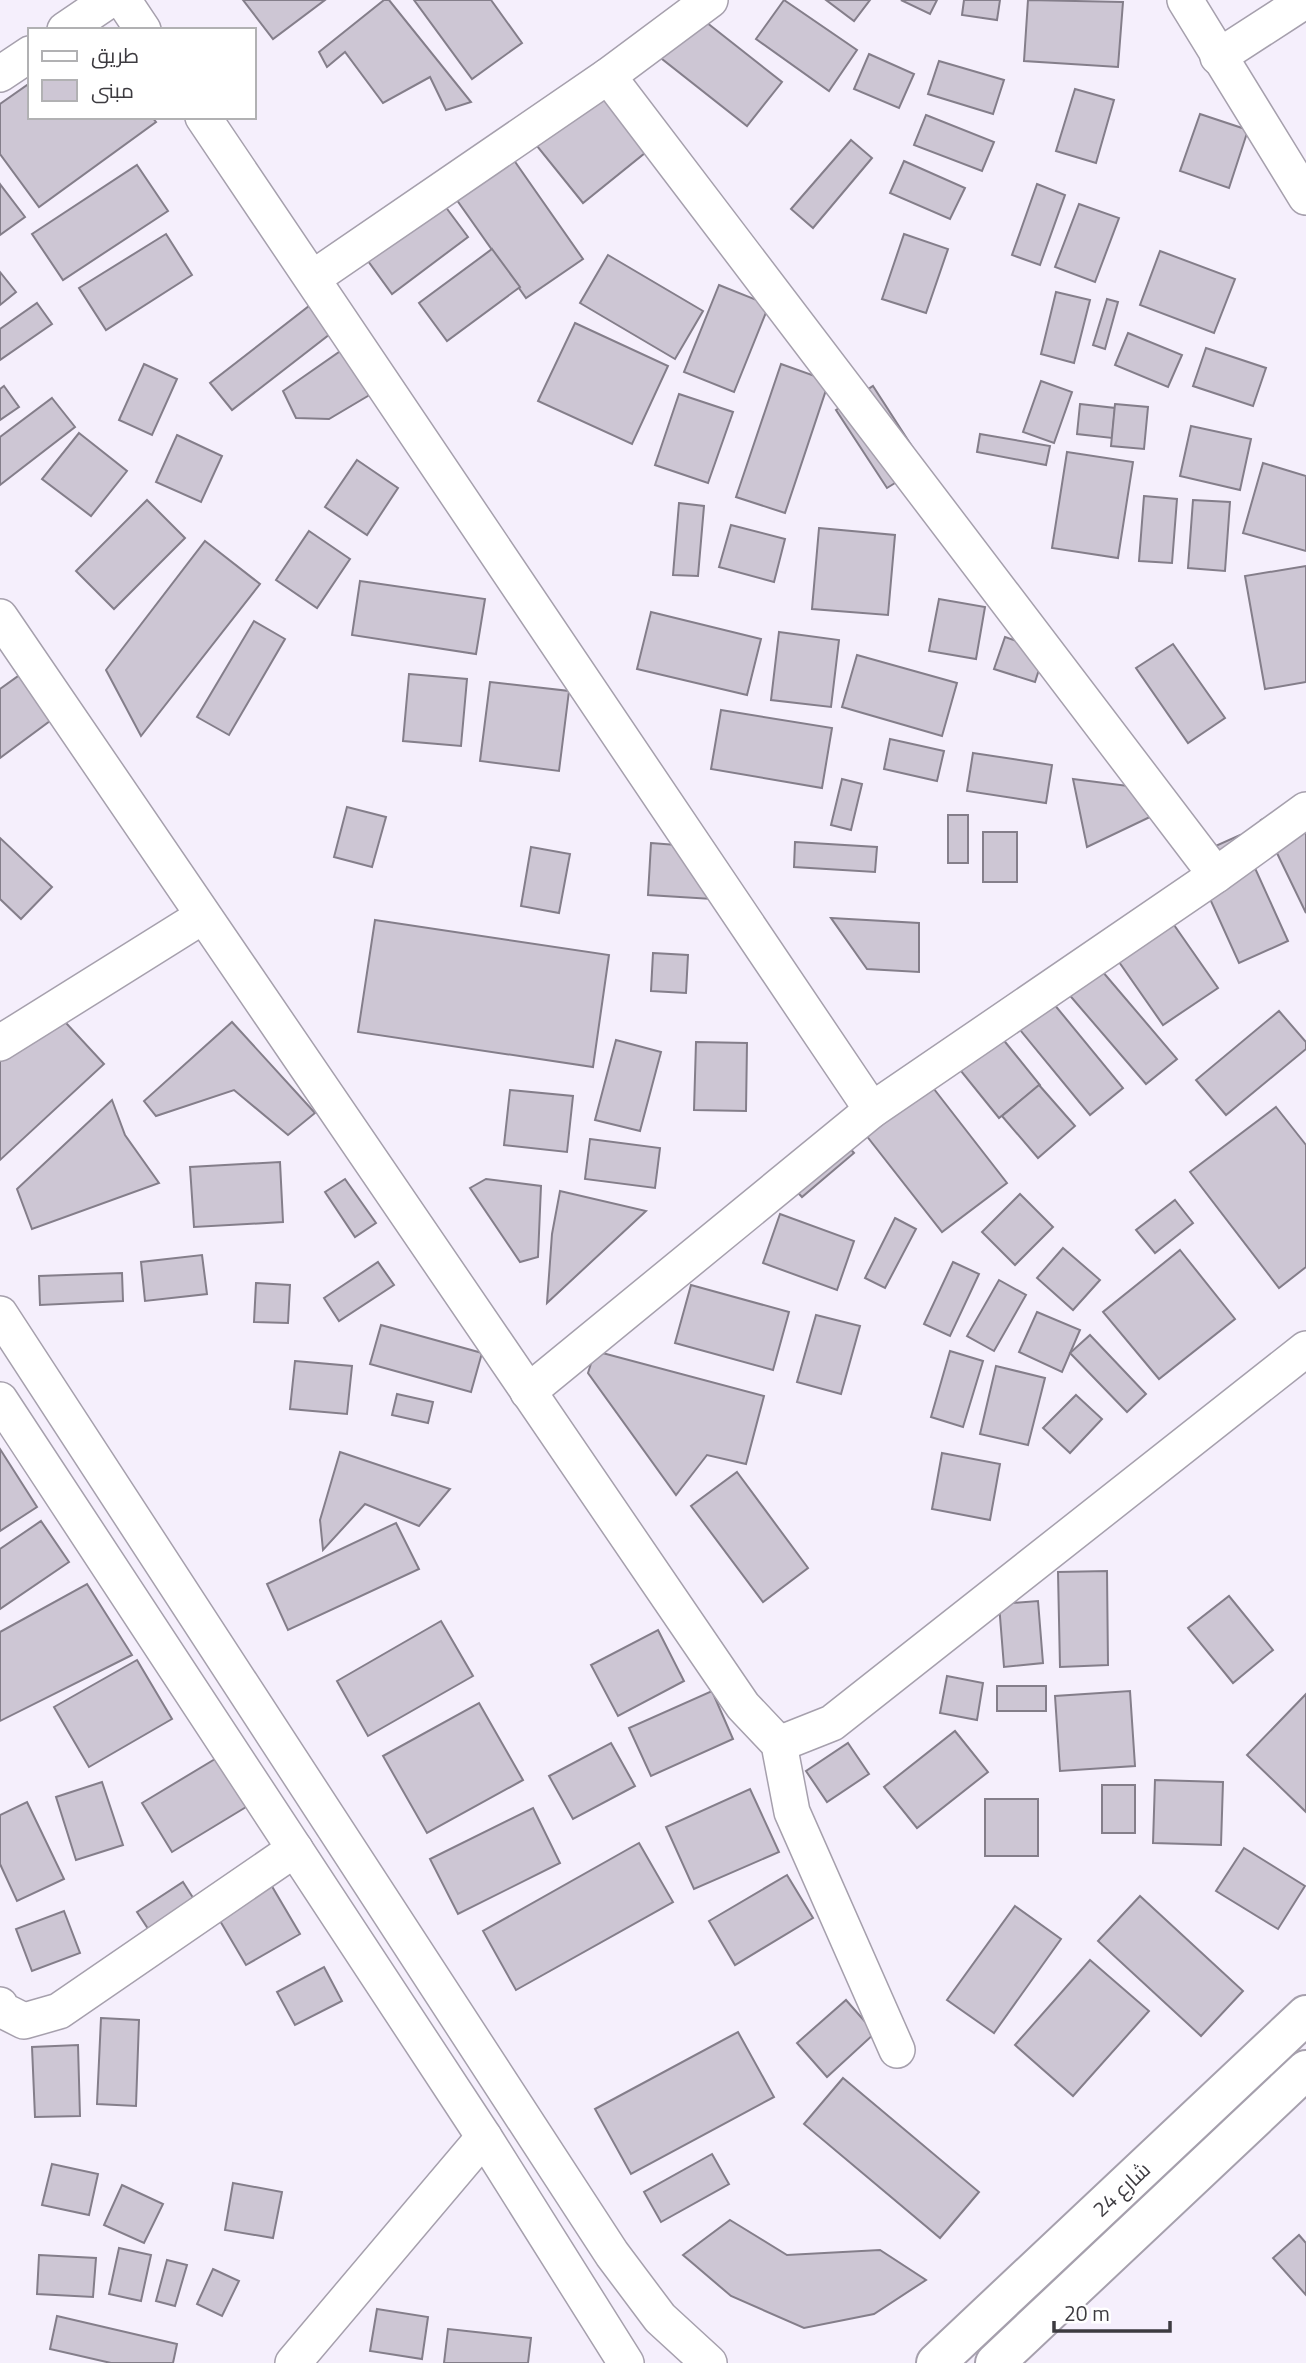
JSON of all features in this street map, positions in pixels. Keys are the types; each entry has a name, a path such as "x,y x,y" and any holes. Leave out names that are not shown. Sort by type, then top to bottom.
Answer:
{"street":[{"path":"68,28 109,0"},
{"path":"123,0 142,28"},
{"path":"313,278 608,76 710,0"},
{"path":"1185,0 1306,197"},
{"path":"1218,57 1306,0"},
{"path":"0,74 28,55"},
{"path":"608,76 1216,875"},
{"path":"204,119 872,1110"},
{"path":"0,617 743,1706 779,1744 792,1812 897,2050"},
{"path":"528,1392 872,1110 1216,875 1306,810"},
{"path":"0,1042 203,916"},
{"path":"0,1314 612,2254 660,2318 709,2363"},
{"path":"779,1744 832,1723 1306,1349"},
{"path":"0,1400 484,2137 626,2363"},
{"path":"0,2005 2,2010 24,2021 59,2011 295,1849"},
{"name":"شارع 24","path":"936,2363 1306,2015"},
{"name":"شارع 24","path":"995,2363 1306,2070"},
{"path":"293,2363 484,2137"}],"building":[{"path":"243,0 325,0 273,39"},
{"path":"384,0 389,0 471,102 446,110 430,77 383,103 345,52 327,67 319,52"},
{"path":"414,0 491,0 522,43 472,79"},
{"path":"784,0 857,50 829,91 756,39"},
{"path":"826,0 870,0 854,21"},
{"path":"901,0 937,0 930,14"},
{"path":"964,0 1000,0 997,20 962,15"},
{"path":"1028,0 1123,2 1118,67 1024,61"},
{"path":"692,11 782,82 747,126 657,55"},
{"path":"869,54 914,74 899,108 854,89"},
{"path":"939,61 1004,80 993,114 928,94"},
{"path":"598,62 661,140 583,203 520,125"},
{"path":"28,84 28,119 154,119 156,122 39,207 0,154 0,104"},
{"path":"1075,89 1114,100 1096,163 1056,151"},
{"path":"1200,114 1248,130 1229,188 1180,171"},
{"path":"926,115 994,142 982,171 914,145"},
{"path":"851,140 872,158 813,228 791,209"},
{"path":"511,156 583,259 526,298 454,196"},
{"path":"904,161 965,188 950,219 890,193"},
{"path":"137,165 168,211 63,280 32,234"},
{"path":"0,184 25,217 0,235"},
{"path":"1037,184 1065,195 1040,265 1012,255"},
{"path":"436,194 468,237 392,294 360,250"},
{"path":"1079,204 1119,218 1095,282 1055,267"},
{"path":"166,234 192,275 106,330 79,288"},
{"path":"904,234 948,249 926,313 882,299"},
{"path":"492,249 520,287 447,341 419,303"},
{"path":"1160,251 1235,279 1214,333 1140,305"},
{"path":"608,255 703,311 675,359 580,303"},
{"path":"0,272 16,292 0,305"},
{"path":"719,285 769,305 734,392 684,372"},
{"path":"1056,292 1090,300 1074,363 1041,354"},
{"path":"1107,299 1118,302 1105,349 1093,345"},
{"path":"37,303 52,324 0,360 0,329"},
{"path":"309,306 330,334 232,410 210,383"},
{"path":"575,323 668,366 632,444 538,401"},
{"path":"1128,333 1182,355 1168,387 1115,365"},
{"path":"352,343 383,387 329,419 296,418 283,391"},
{"path":"1206,348 1266,368 1253,406 1193,386"},
{"path":"144,364 177,379 152,435 119,420"},
{"path":"781,364 829,381 785,513 736,497"},
{"path":"1041,381 1072,392 1054,443 1023,432"},
{"path":"4,386 19,407 0,420 0,389"},
{"path":"873,386 924,465 887,488 836,410"},
{"path":"679,394 733,412 708,483 655,465"},
{"path":"52,398 75,427 0,485 0,437"},
{"path":"1080,404 1115,408 1112,438 1077,434"},
{"path":"1115,404 1148,407 1144,449 1111,446"},
{"path":"1191,426 1251,439 1240,490 1180,476"},
{"path":"79,433 127,471 91,516 42,479"},
{"path":"980,434 1050,446 1046,465 977,452"},
{"path":"177,435 222,456 201,502 156,482"},
{"path":"1067,452 1133,462 1118,558 1052,548"},
{"path":"357,460 398,488 367,535 325,507"},
{"path":"1263,463 1306,476 1306,551 1243,533"},
{"path":"1144,496 1177,499 1172,563 1139,561"},
{"path":"147,500 185,538 114,609 76,571"},
{"path":"1193,500 1230,502 1225,571 1188,568"},
{"path":"679,503 704,506 698,576 673,575"},
{"path":"731,525 785,539 774,582 719,567"},
{"path":"819,528 895,535 888,615 812,609"},
{"path":"309,531 350,559 317,608 276,580"},
{"path":"205,541 260,584 141,736 106,670"},
{"path":"1306,566 1306,682 1265,689 1245,576"},
{"path":"360,581 485,599 476,654 352,635"},
{"path":"939,599 985,607 976,659 929,651"},
{"path":"651,612 761,639 747,695 637,669"},
{"path":"254,621 285,639 229,735 197,717"},
{"path":"779,632 839,640 831,707 771,700"},
{"path":"1005,637 1045,651 1035,682 994,669"},
{"path":"1173,644 1225,718 1188,743 1136,668"},
{"path":"857,655 957,683 942,736 842,707"},
{"path":"21,674 54,718 0,758 0,689"},
{"path":"409,674 467,679 461,746 403,741"},
{"path":"490,682 569,691 559,771 480,761"},
{"path":"721,710 832,728 822,788 711,769"},
{"path":"890,739 944,751 937,781 884,769"},
{"path":"973,753 1052,765 1046,803 967,791"},
{"path":"842,779 862,784 851,830 831,825"},
{"path":"1073,779 1160,790 1150,817 1087,847"},
{"path":"1302,801 1306,809 1306,913 1261,820"},
{"path":"347,807 386,817 372,867 334,857"},
{"path":"948,815 968,815 968,863 948,863"},
{"path":"983,832 1017,832 1017,882 983,882"},
{"path":"1240,835 1288,941 1239,963 1191,857"},
{"path":"0,838 52,887 21,919 0,899"},
{"path":"795,842 877,847 875,872 794,867"},
{"path":"651,843 715,848 712,899 648,895"},
{"path":"531,847 570,854 559,913 521,906"},
{"path":"1158,902 1218,988 1163,1025 1103,939"},
{"path":"831,918 919,923 919,972 867,969"},
{"path":"375,920 609,955 593,1067 358,1032"},
{"path":"1085,951 1177,1059 1146,1084 1054,977"},
{"path":"653,953 688,955 686,993 651,991"},
{"path":"1035,981 1123,1088 1090,1115 1002,1008"},
{"path":"42,997 104,1064 0,1160 0,1033"},
{"path":"1279,1011 1306,1042 1306,1049 1226,1115 1196,1080"},
{"path":"232,1022 315,1113 288,1135 234,1090 156,1116 144,1101"},
{"path":"989,1022 1040,1085 999,1118 948,1055"},
{"path":"616,1040 661,1052 640,1131 595,1120"},
{"path":"696,1042 747,1043 746,1111 694,1110"},
{"path":"927,1080 1007,1183 942,1232 862,1130"},
{"path":"1039,1085 1075,1126 1038,1158 1002,1116"},
{"path":"510,1090 573,1096 567,1152 504,1145"},
{"path":"112,1100 125,1135 159,1183 32,1229 17,1189"},
{"path":"1276,1107 1306,1145 1306,1267 1279,1288 1190,1172"},
{"path":"841,1138 854,1153 802,1197 789,1183"},
{"path":"590,1139 660,1148 655,1188 585,1179"},
{"path":"280,1162 283,1222 194,1227 190,1167"},
{"path":"345,1179 376,1223 355,1237 325,1192"},
{"path":"486,1179 541,1186 538,1257 520,1262 470,1188"},
{"path":"560,1191 646,1211 547,1303 552,1234"},
{"path":"1020,1194 1053,1227 1015,1265 982,1232"},
{"path":"1175,1200 1193,1223 1155,1253 1136,1230"},
{"path":"780,1214 854,1241 837,1290 763,1263"},
{"path":"895,1218 916,1229 885,1288 865,1278"},
{"path":"1063,1248 1100,1280 1073,1310 1037,1278"},
{"path":"1180,1250 1235,1319 1159,1379 1103,1312"},
{"path":"202,1255 207,1294 145,1301 141,1262"},
{"path":"378,1262 394,1285 339,1321 324,1298"},
{"path":"953,1262 979,1274 950,1336 924,1324"},
{"path":"122,1273 123,1301 40,1305 39,1276"},
{"path":"999,1280 1026,1295 994,1351 967,1336"},
{"path":"256,1283 290,1285 288,1323 254,1322"},
{"path":"691,1285 789,1312 773,1370 675,1343"},
{"path":"1037,1312 1080,1330 1062,1372 1019,1352"},
{"path":"816,1315 860,1326 841,1394 797,1382"},
{"path":"381,1325 482,1353 471,1392 370,1364"},
{"path":"1090,1335 1146,1394 1127,1412 1070,1353"},
{"path":"595,1351 764,1396 746,1464 707,1455 676,1495 588,1373"},
{"path":"950,1351 983,1361 963,1427 931,1417"},
{"path":"295,1361 352,1366 347,1414 290,1409"},
{"path":"996,1366 1045,1378 1028,1445 980,1434"},
{"path":"397,1394 433,1402 428,1423 392,1415"},
{"path":"1076,1395 1102,1419 1070,1453 1043,1428"},
{"path":"0,1449 37,1507 0,1531"},
{"path":"340,1452 450,1489 419,1526 365,1504 323,1550 320,1520"},
{"path":"942,1453 1000,1464 990,1520 932,1509"},
{"path":"737,1472 808,1568 763,1602 691,1506"},
{"path":"41,1521 69,1562 0,1609 0,1549"},
{"path":"396,1523 419,1569 288,1630 267,1584"},
{"path":"1107,1571 1108,1665 1060,1667 1058,1572"},
{"path":"87,1584 132,1655 0,1721 0,1632"},
{"path":"1229,1596 1273,1650 1233,1683 1188,1628"},
{"path":"1038,1601 1043,1663 1004,1667 999,1604"},
{"path":"441,1621 473,1676 368,1736 337,1681"},
{"path":"658,1630 684,1681 618,1716 591,1665"},
{"path":"137,1660 172,1719 89,1767 54,1707"},
{"path":"947,1676 983,1683 977,1720 940,1713"},
{"path":"997,1686 1046,1686 1046,1711 997,1711"},
{"path":"712,1691 733,1739 651,1776 629,1728"},
{"path":"1130,1691 1135,1766 1060,1771 1055,1696"},
{"path":"1306,1694 1306,1812 1247,1755"},
{"path":"479,1703 523,1780 427,1833 383,1756"},
{"path":"955,1731 988,1772 917,1828 884,1787"},
{"path":"611,1743 635,1786 573,1819 549,1776"},
{"path":"848,1743 869,1774 827,1802 806,1771"},
{"path":"220,1756 251,1804 172,1852 142,1803"},
{"path":"1155,1780 1223,1782 1221,1845 1153,1843"},
{"path":"102,1782 123,1845 76,1860 56,1797"},
{"path":"1102,1785 1135,1785 1135,1833 1102,1833"},
{"path":"750,1789 779,1852 694,1889 666,1827"},
{"path":"985,1799 1038,1799 1038,1856 985,1856"},
{"path":"27,1802 64,1879 17,1901 0,1864 0,1815"},
{"path":"533,1808 560,1863 458,1914 430,1859"},
{"path":"639,1843 673,1902 516,1990 483,1931"},
{"path":"1244,1848 1305,1886 1278,1929 1216,1891"},
{"path":"787,1875 813,1918 735,1965 709,1921"},
{"path":"183,1882 211,1926 166,1956 137,1912"},
{"path":"270,1883 300,1934 246,1965 216,1914"},
{"path":"1140,1896 1243,1991 1201,2036 1098,1941"},
{"path":"1015,1906 1061,1939 994,2033 947,2000"},
{"path":"64,1911 80,1953 32,1971 16,1929"},
{"path":"1090,1960 1149,2011 1073,2096 1015,2045"},
{"path":"324,1967 342,2001 295,2025 277,1992"},
{"path":"846,2000 875,2033 827,2077 797,2043"},
{"path":"101,2018 139,2020 136,2106 97,2104"},
{"path":"738,2032 774,2097 631,2174 595,2109"},
{"path":"78,2045 80,2116 35,2117 32,2047"},
{"path":"843,2078 979,2192 940,2238 804,2124"},
{"path":"712,2154 729,2184 661,2222 644,2192"},
{"path":"52,2164 98,2174 89,2215 42,2205"},
{"path":"233,2183 282,2192 273,2238 225,2230"},
{"path":"122,2185 163,2204 144,2243 104,2225"},
{"path":"730,2220 787,2255 880,2250 926,2280 874,2314 804,2328 731,2296 683,2255"},
{"path":"1299,2235 1306,2243 1306,2295 1273,2258"},
{"path":"119,2248 151,2255 141,2301 109,2294"},
{"path":"39,2255 96,2258 93,2297 37,2294"},
{"path":"167,2260 187,2265 175,2306 156,2301"},
{"path":"213,2269 239,2281 222,2316 197,2304"},
{"path":"377,2309 428,2317 422,2359 370,2351"},
{"path":"57,2316 177,2344 173,2363 111,2363 50,2349"},
{"path":"448,2329 531,2338 528,2363 444,2363"}]}
